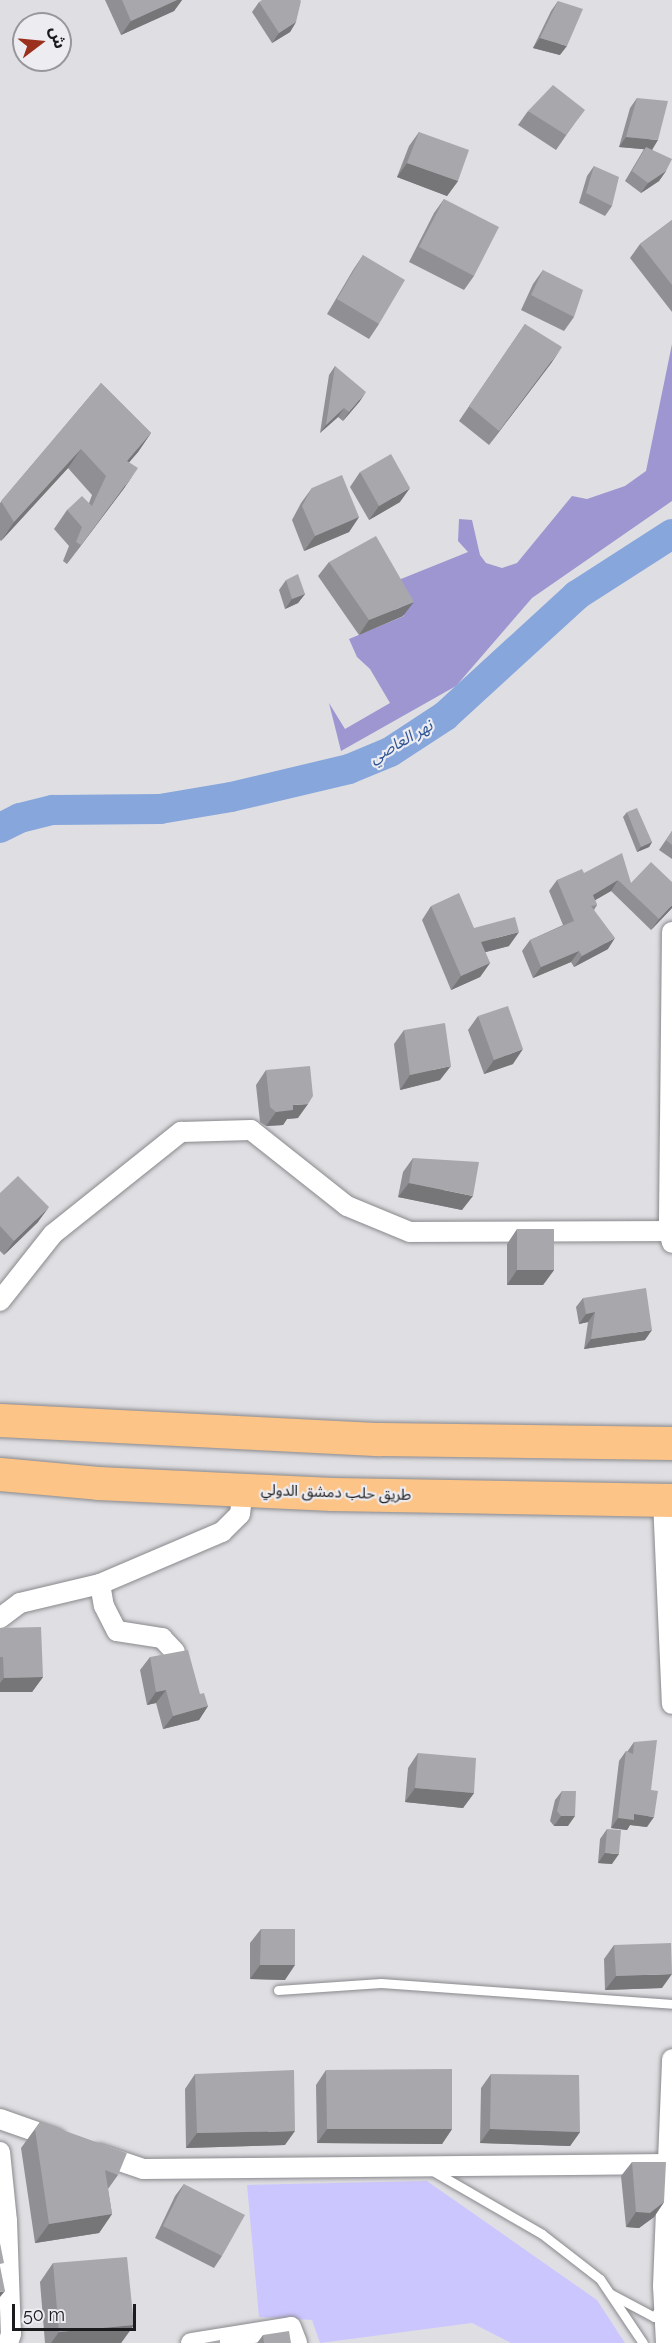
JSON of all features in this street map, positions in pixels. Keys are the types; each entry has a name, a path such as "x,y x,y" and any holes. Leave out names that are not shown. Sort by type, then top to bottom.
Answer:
{"highway":[{"path":"0,1420 380,1439 672,1443"},
{"name":"طريق حلب دمشق الدولي","path":"0,1474 243,1490 668,1500"}],"street":[{"path":"0,1301 53,1234 181,1132 251,1130 347,1206 410,1232 670,1237 672,932"},
{"path":"0,1618 20,1604 100,1584 222,1532 240,1514 243,1490"},
{"path":"668,1500 672,1704"},
{"path":"100,1584 104,1606 117,1631 162,1638 175,1652"},
{"path":"666,2343 664,2303 672,2058"},
{"path":"0,2119 144,2169 668,2164"},
{"path":"0,2152 8,2244 11,2334 8,2343"},
{"path":"191,2343 291,2327 297,2343"}],"lane":[{"path":"278,1990 381,1983 672,2004"},
{"path":"425,2167 542,2234 600,2279 643,2343"},
{"path":"609,2292 654,2318 664,2303"}],"shaded area":[{"path":"672,344 672,501 532,598 456,686 341,751 329,703 345,729 390,703 370,669 357,657 349,639 404,616 391,583 468,552 458,541 459,519 472,520 480,555 486,563 502,568 517,563 572,496 587,499 625,486 646,471"},
{"path":"427,2181 597,2300 625,2343 511,2343 472,2323 320,2343 312,2320 259,2317 247,2185"}],"building":[{"path":"122,0 177,0 131,21"},
{"path":"262,0 300,0 296,22 279,33 259,2"},
{"path":"558,1 583,9 567,46 540,38"},
{"path":"553,85 585,110 566,135 528,111"},
{"path":"637,98 668,101 658,140 626,137"},
{"path":"419,132 469,150 458,181 407,163"},
{"path":"646,147 672,159 666,171 648,183 632,171"},
{"path":"594,166 619,177 612,206 586,193"},
{"path":"444,199 499,227 474,276 419,247"},
{"path":"672,220 672,285 640,244"},
{"path":"363,255 405,280 379,324 337,299"},
{"path":"543,270 583,290 574,317 531,295"},
{"path":"525,324 562,347 499,431 469,406"},
{"path":"335,366 366,392 349,412 344,408 326,425"},
{"path":"101,383 151,433 127,461 138,468 81,545 76,542 82,527 67,510 82,496 92,506 106,476 81,449 14,522 1,501"},
{"path":"391,454 410,488 379,506 360,472"},
{"path":"342,475 359,517 315,536 302,506 312,488"},
{"path":"376,536 414,602 369,620 329,562"},
{"path":"298,574 305,594 292,599 286,580"},
{"path":"637,808 652,842 641,847 627,812"},
{"path":"672,831 672,845 666,840"},
{"path":"622,853 631,883 651,862 672,882 672,905 659,919 618,880 593,895 597,905 591,906 615,938 582,956 579,951 541,967 530,940 574,921 557,880 582,869 584,873"},
{"path":"459,893 474,928 515,917 519,932 481,942 490,963 461,976 431,906"},
{"path":"508,1006 523,1049 494,1060 478,1016"},
{"path":"445,1023 451,1066 410,1075 404,1030"},
{"path":"310,1066 313,1096 308,1104 293,1105 293,1110 276,1112 270,1107 266,1070"},
{"path":"413,1158 479,1162 473,1196 409,1183"},
{"path":"18,1176 49,1207 14,1241 0,1226 0,1193"},
{"path":"517,1229 554,1229 554,1270 517,1270"},
{"path":"646,1288 652,1330 591,1339 595,1312 586,1314 583,1298"},
{"path":"41,1627 43,1677 4,1678 3,1657 0,1657 0,1628"},
{"path":"188,1650 200,1694 204,1693 208,1706 173,1716 166,1690 156,1692 150,1657"},
{"path":"657,1740 651,1790 658,1791 654,1817 634,1814 634,1820 618,1818 626,1751 633,1754 634,1742"},
{"path":"418,1753 476,1758 474,1793 415,1788"},
{"path":"562,1791 576,1791 575,1816 561,1816 557,1811"},
{"path":"607,1829 621,1830 619,1854 605,1853"},
{"path":"261,1929 295,1929 295,1965 260,1965"},
{"path":"671,1943 672,1974 616,1976 614,1945"},
{"path":"452,2069 452,2129 327,2129 326,2070"},
{"path":"294,2070 295,2131 197,2133 195,2074"},
{"path":"491,2074 579,2075 580,2132 490,2129"},
{"path":"40,2122 127,2153 118,2175 105,2170 112,2214 49,2224 35,2129"},
{"path":"632,2162 666,2162 664,2202 650,2213 636,2212"},
{"path":"184,2184 245,2215 222,2256 163,2226"},
{"path":"0,2243 4,2263 0,2264"},
{"path":"127,2257 134,2325 59,2332 53,2263"},
{"path":"0,2266 5,2291 0,2292"},
{"path":"289,2331 291,2343 264,2343 263,2335"},
{"path":"220,2340 220,2343 204,2343"}],"waterway":[{"name":"نهر العاصي","path":"0,828 20,818 53,810 160,809 231,797 349,769 390,752 445,716 577,595 672,534"}]}
